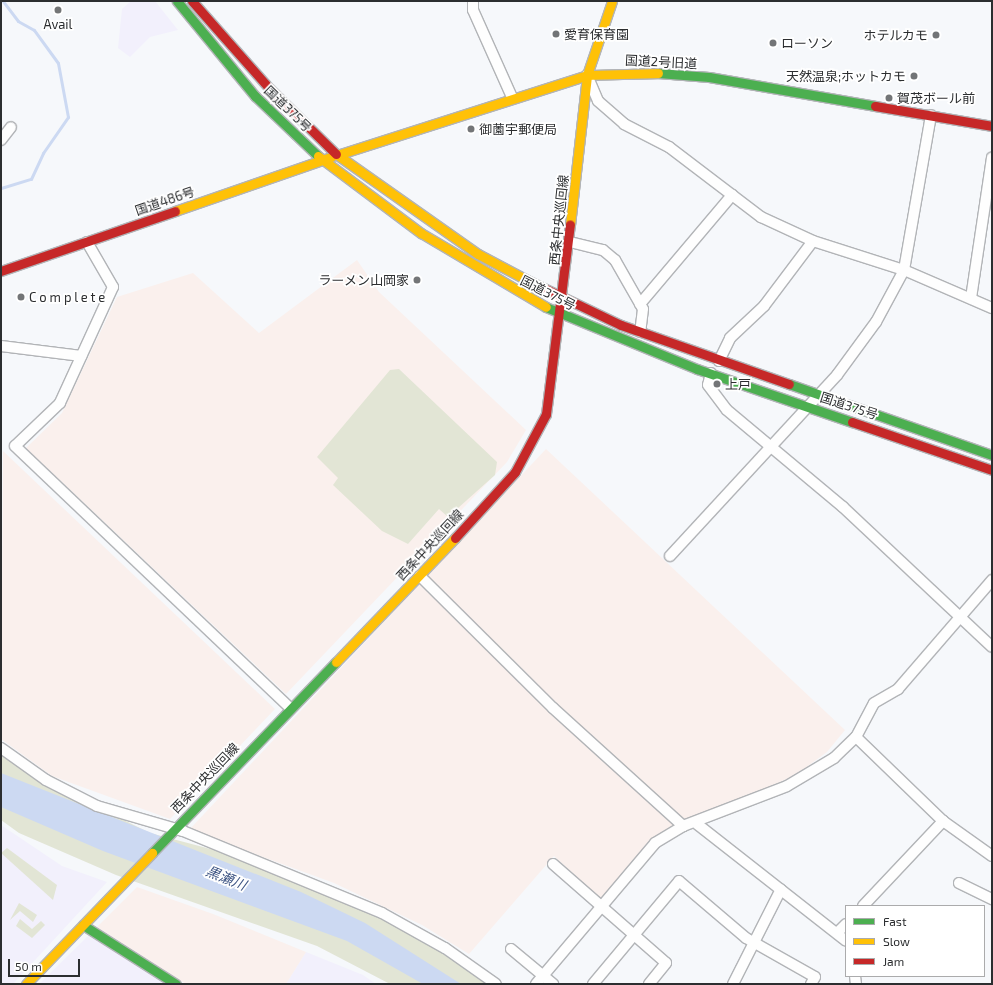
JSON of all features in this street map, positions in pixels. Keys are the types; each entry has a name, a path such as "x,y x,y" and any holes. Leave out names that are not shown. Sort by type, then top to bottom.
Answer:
{"main road":[{"name":"国道375号","path":"177,1 256,96 322,160 369,197 472,266 562,316 711,373 992,470"},
{"name":"国道375号","path":"192,1 264,83 336,155 447,235 564,300 640,332 718,361 820,394 992,455"},
{"name":"西条中央巡回線","path":"26,984 290,708 420,576 515,472 538,433 551,393 564,300 587,75 612,1"},
{"name":"国道2号旧道","path":"336,155 512,96 587,75 638,72 709,77 992,126"},
{"name":"国道486号","path":"1,271 336,155"},
{"path":"83,925 171,983"}],"street":[{"path":"473,1 473,10 512,96"},
{"path":"587,75 598,101 624,124 669,147 761,217 813,241 904,270 972,298 992,308"},
{"path":"670,556 770,445 820,394 876,322 904,270 931,115"},
{"path":"1,140 11,127"},
{"path":"972,298 992,158"},
{"path":"640,304 732,195"},
{"path":"718,361 730,338 764,306 813,241"},
{"path":"87,242 113,287 60,403 15,446 290,708"},
{"path":"570,242 610,255 640,304 643,320 640,332"},
{"path":"1,346 81,356"},
{"path":"711,373 708,385 712,395 770,445 992,647"},
{"path":"420,576 553,708 683,826"},
{"path":"540,980 655,843 683,826 697,824 787,786 834,758 856,737 874,703 898,689 962,619 992,580"},
{"path":"856,737 943,822 992,856"},
{"path":"1,748 46,780 97,806 174,829 382,913 445,948 496,984"},
{"path":"864,905 943,822"},
{"path":"697,824 838,932 845,940"},
{"path":"553,864 666,963 649,984"},
{"path":"593,984 679,881 753,942 815,977 811,984"},
{"path":"959,883 992,899"},
{"path":"733,984 781,889"},
{"path":"838,932 845,925"},
{"path":"511,949 540,980 553,984"}],"shaded area":[{"path":"131,1 155,1 178,30 150,37 130,57 118,48 122,9"},
{"path":"357,260 379,292 526,430 507,462 286,694 26,448 62,413 117,297 193,273 259,333"},
{"path":"546,449 845,730 827,752 797,774 655,841 603,901 554,856 469,954 422,925 334,883 189,830"},
{"path":"3,451 275,709 170,819 52,776 1,739"},
{"path":"1,825 62,866 107,882 13,984 1,984"},
{"path":"137,887 213,914 306,952 286,984 186,984 97,927"},
{"path":"89,935 167,984 39,984"},
{"path":"306,952 363,975 376,984 286,984"}],"green space":[{"path":"399,369 497,462 495,475 448,517 439,509 408,544 382,531 333,485 338,478 317,457 390,370"},
{"path":"1,752 33,775 150,833 260,862 358,903 452,953 490,984 390,984 317,946 116,875 19,833 1,820"},
{"path":"7,848 57,885 53,900 1,853"},
{"path":"19,903 37,915 33,922 20,911 10,920"},
{"path":"20,919 32,929 41,921 45,925 32,938 16,926"}],"water":[{"name":"黒瀬川","path":"1,773 301,892 365,923 461,984 423,984 347,941 103,851 1,807"}],"waterway":[{"path":"1,188 31,179 43,153 68,117 58,63 34,30 18,21 3,1"}],"traffic: fast":[{"path":"177,1 255,96 318,156"},
{"path":"658,73 709,77 875,106"},
{"path":"546,307 697,369 852,422"},
{"path":"789,384 992,455"},
{"path":"152,853 336,662"},
{"path":"83,925 176,984"}],"traffic: slow":[{"path":"570,225 587,75 612,1"},
{"path":"337,155 587,75 658,73"},
{"path":"336,154 478,254 527,280"},
{"path":"318,156 421,233 546,307"},
{"path":"175,211 331,157"},
{"path":"336,662 455,538"},
{"path":"26,984 152,853"}],"traffic: jam":[{"path":"192,1 269,88 336,154"},
{"path":"875,106 992,126"},
{"path":"1,271 175,211"},
{"path":"455,538 515,472 546,414 570,225"},
{"path":"527,280 621,325 789,384"},
{"path":"852,422 992,470"}],"place":[{"name":"Avail","path":"58,10"},
{"name":"愛育保育園","path":"556,34"},
{"name":"ホテルカモ","path":"936,35"},
{"name":"ローソン","path":"773,43"},
{"name":"天然温泉;ホットカモ","path":"914,76"},
{"name":"賀茂ボール前","path":"889,98"},
{"name":"御薗宇郵便局","path":"471,129"},
{"name":"ラーメン山岡家","path":"417,280"},
{"name":"C o m p l e t e","path":"21,297"},
{"name":"上戸","path":"717,384"}]}
